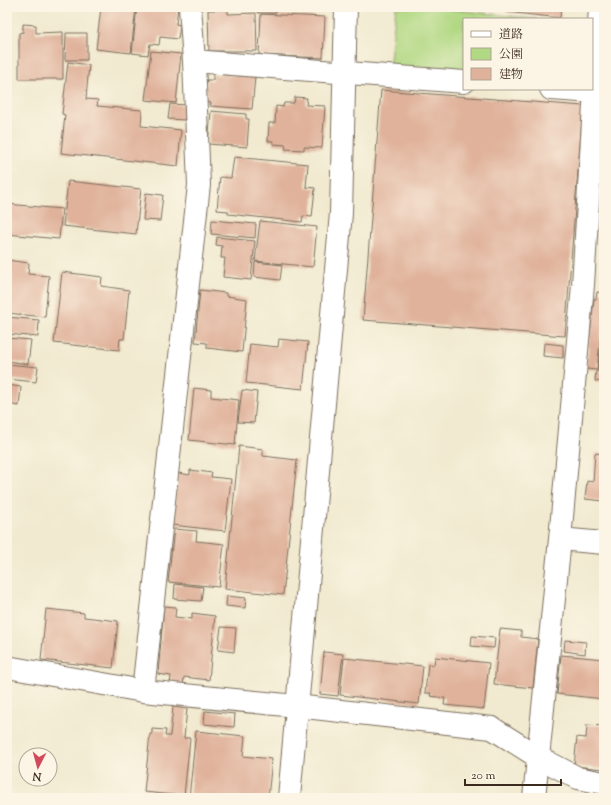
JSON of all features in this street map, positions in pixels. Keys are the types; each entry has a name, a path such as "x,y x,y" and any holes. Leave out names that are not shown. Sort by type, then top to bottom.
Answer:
{"street":[{"path":"143,691 199,185 194,61 190,7"},
{"path":"289,798 341,213 346,7"},
{"path":"534,798 560,539 583,285 600,7"},
{"path":"194,61 463,82"},
{"path":"565,90 594,92"},
{"path":"560,539 604,543"},
{"path":"7,667 143,691 296,706 492,728 538,757 578,778 604,783"}],"green space":[{"path":"396,7 429,7 528,18 463,18 463,73 389,68"}],"building":[{"path":"101,7 136,7 131,53 96,49"},
{"path":"137,7 178,7 176,24 180,25 178,39 160,37 159,45 150,44 148,55 132,53"},
{"path":"258,7 276,7 276,13 258,13"},
{"path":"507,7 561,7 560,18 506,12"},
{"path":"208,10 228,10 228,14 256,13 257,51 209,51"},
{"path":"261,14 325,17 323,58 259,55"},
{"path":"23,24 36,25 36,33 63,32 63,79 19,79 19,33 23,32"},
{"path":"66,33 87,33 87,60 65,60"},
{"path":"151,51 181,54 176,103 145,100"},
{"path":"68,62 89,65 86,99 98,100 97,106 142,110 141,126 181,130 178,166 61,153 65,115 62,114"},
{"path":"213,74 255,77 252,109 210,106 211,103 205,102 207,80 213,80"},
{"path":"381,90 583,106 565,336 363,320"},
{"path":"295,97 307,98 306,105 325,106 322,148 304,147 304,150 285,149 286,145 273,144 273,141 268,141 269,123 275,123 276,106 283,107 284,103 294,103"},
{"path":"170,104 187,105 185,120 168,119"},
{"path":"211,111 246,114 246,119 249,119 247,147 208,144"},
{"path":"234,157 308,164 306,187 315,188 312,217 303,216 302,222 228,214 228,211 217,210 220,177 231,178"},
{"path":"604,170 604,204 599,203"},
{"path":"68,181 141,189 136,234 63,226"},
{"path":"146,193 163,195 160,221 143,220"},
{"path":"7,204 62,209 59,239 7,234"},
{"path":"602,207 604,207 604,218 601,218"},
{"path":"212,220 256,224 255,238 211,234"},
{"path":"260,221 317,227 313,267 255,261"},
{"path":"217,237 255,241 251,280 223,277 225,258 221,258 222,246 216,245"},
{"path":"7,260 29,263 28,274 49,276 45,317 7,313"},
{"path":"255,262 282,265 280,280 254,277"},
{"path":"62,272 102,277 101,286 129,290 124,339 120,339 119,350 54,343"},
{"path":"200,290 226,293 226,296 247,299 242,352 207,348 207,343 195,342"},
{"path":"597,292 604,293 604,332 601,332 597,370 586,369 594,299 596,299"},
{"path":"7,317 39,320 38,337 7,334"},
{"path":"602,334 604,334 604,370 598,370"},
{"path":"7,338 31,340 28,364 7,361"},
{"path":"279,339 308,342 303,389 246,383 250,344 278,347"},
{"path":"544,343 563,345 563,358 543,356"},
{"path":"7,364 38,367 36,382 7,379"},
{"path":"596,371 604,372 604,382 595,381"},
{"path":"7,385 21,387 19,406 7,404"},
{"path":"194,388 211,390 211,397 239,400 235,445 189,440"},
{"path":"242,390 257,392 254,423 238,422"},
{"path":"239,446 263,449 263,456 297,460 283,595 225,589"},
{"path":"595,453 604,454 604,501 585,499 587,481 593,482"},
{"path":"190,470 212,473 211,477 231,479 225,531 172,525 178,473 190,475"},
{"path":"174,529 197,531 196,541 224,544 219,587 168,582"},
{"path":"175,584 203,587 201,601 174,599"},
{"path":"227,596 246,598 245,608 226,606"},
{"path":"164,606 176,607 175,617 192,619 192,613 215,616 209,680 184,677 183,686 170,685 171,676 158,674"},
{"path":"46,609 84,613 84,617 118,621 113,668 41,660"},
{"path":"221,627 236,628 234,652 218,650"},
{"path":"500,629 521,631 521,637 538,639 533,688 494,684"},
{"path":"472,636 495,638 494,648 471,646"},
{"path":"565,640 586,642 585,654 564,651"},
{"path":"324,652 343,654 338,696 320,694"},
{"path":"561,655 604,659 604,699 557,694"},
{"path":"435,657 489,663 484,709 444,705 445,698 430,696 431,693 425,693 428,664 434,665"},
{"path":"344,658 423,666 419,704 340,695"},
{"path":"173,707 187,709 184,738 190,738 184,796 144,792 150,734 152,734 152,729 166,730 165,736 170,736"},
{"path":"205,711 235,714 234,727 204,724"},
{"path":"587,725 604,726 604,769 574,766 577,737 586,738"},
{"path":"196,731 245,736 243,756 272,759 268,798 189,798"}]}
